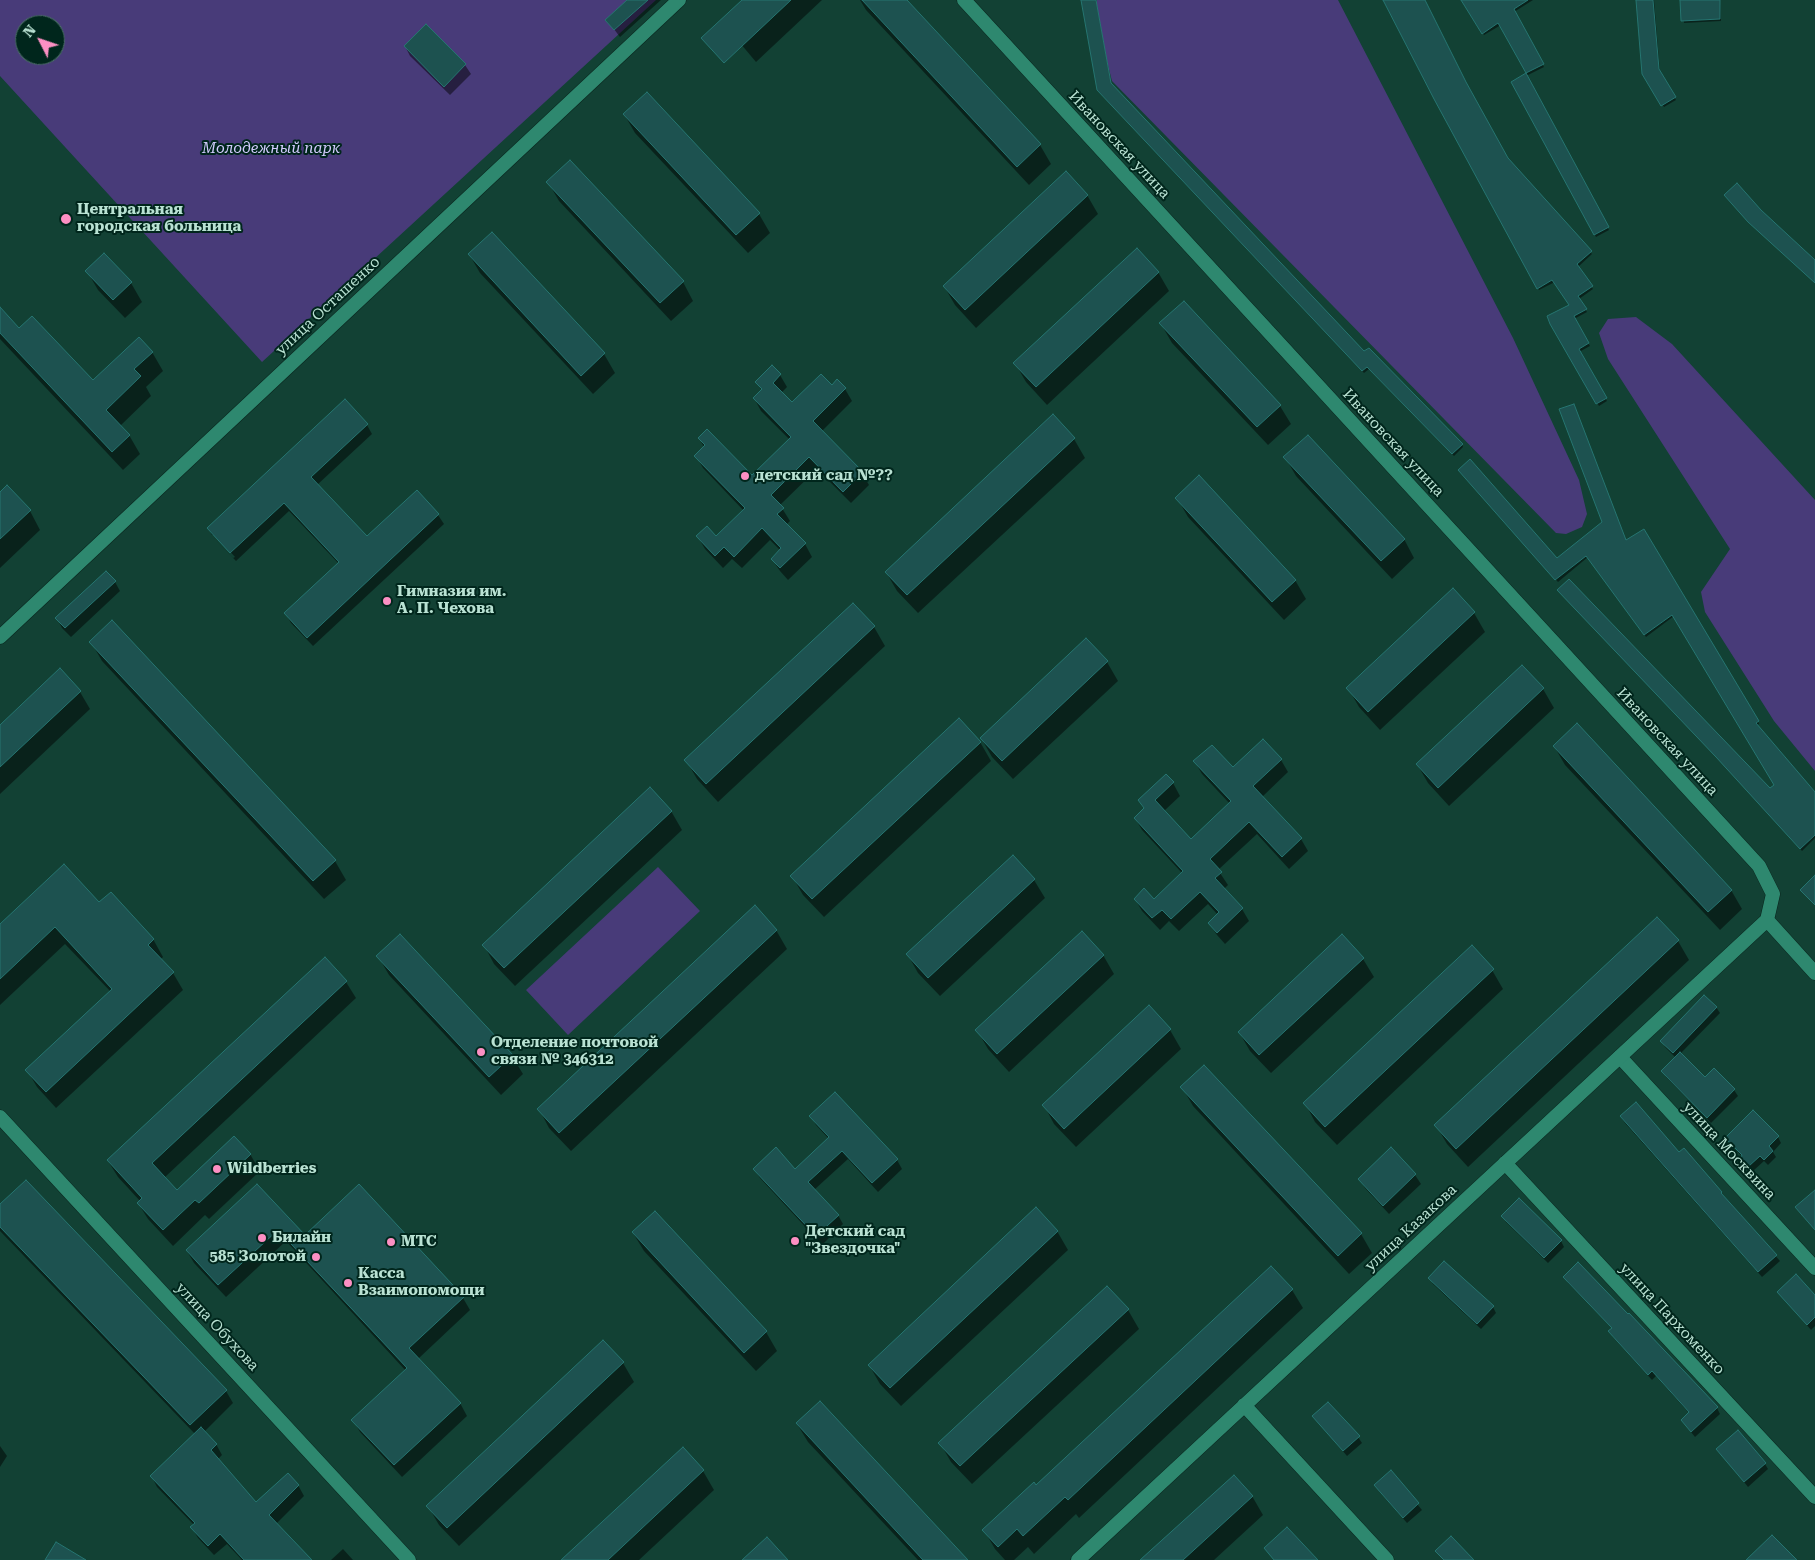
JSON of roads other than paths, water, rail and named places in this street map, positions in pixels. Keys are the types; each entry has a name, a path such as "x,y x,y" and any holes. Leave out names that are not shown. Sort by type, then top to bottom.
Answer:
{"street":[{"name":"улица Осташенко","path":"0,637 679,0"},
{"name":"Ивановская улица","path":"964,0 1759,866 1774,894 1767,920"},
{"path":"1767,920 1815,973"},
{"name":"улица Казакова","path":"1078,1560 1767,920"},
{"name":"улица Москвина","path":"1620,1057 1815,1268"},
{"name":"улица Обухова","path":"0,1117 409,1560"},
{"name":"улица Пархоменко","path":"1505,1163 1815,1497"},
{"path":"1244,1405 1387,1560"}],"place":[{"name":"Центральная городская больница","path":"66,219"},
{"name":"детский сад №??","path":"745,476"},
{"name":"Гимназия им. А. П. Чехова","path":"387,601"},
{"name":"Отделение почтовой связи № 346312","path":"481,1052"},
{"name":"Wildberries","path":"217,1169"},
{"name":"Билайн","path":"262,1238"},
{"name":"Детский сад \"Звездочка\"","path":"795,1241"},
{"name":"МТС","path":"391,1242"},
{"name":"585 Золотой","path":"316,1257"},
{"name":"Касса Взаимопомощи","path":"348,1283"}],"park label":[{"name":"Молодежный парк","path":"271,149"}]}
